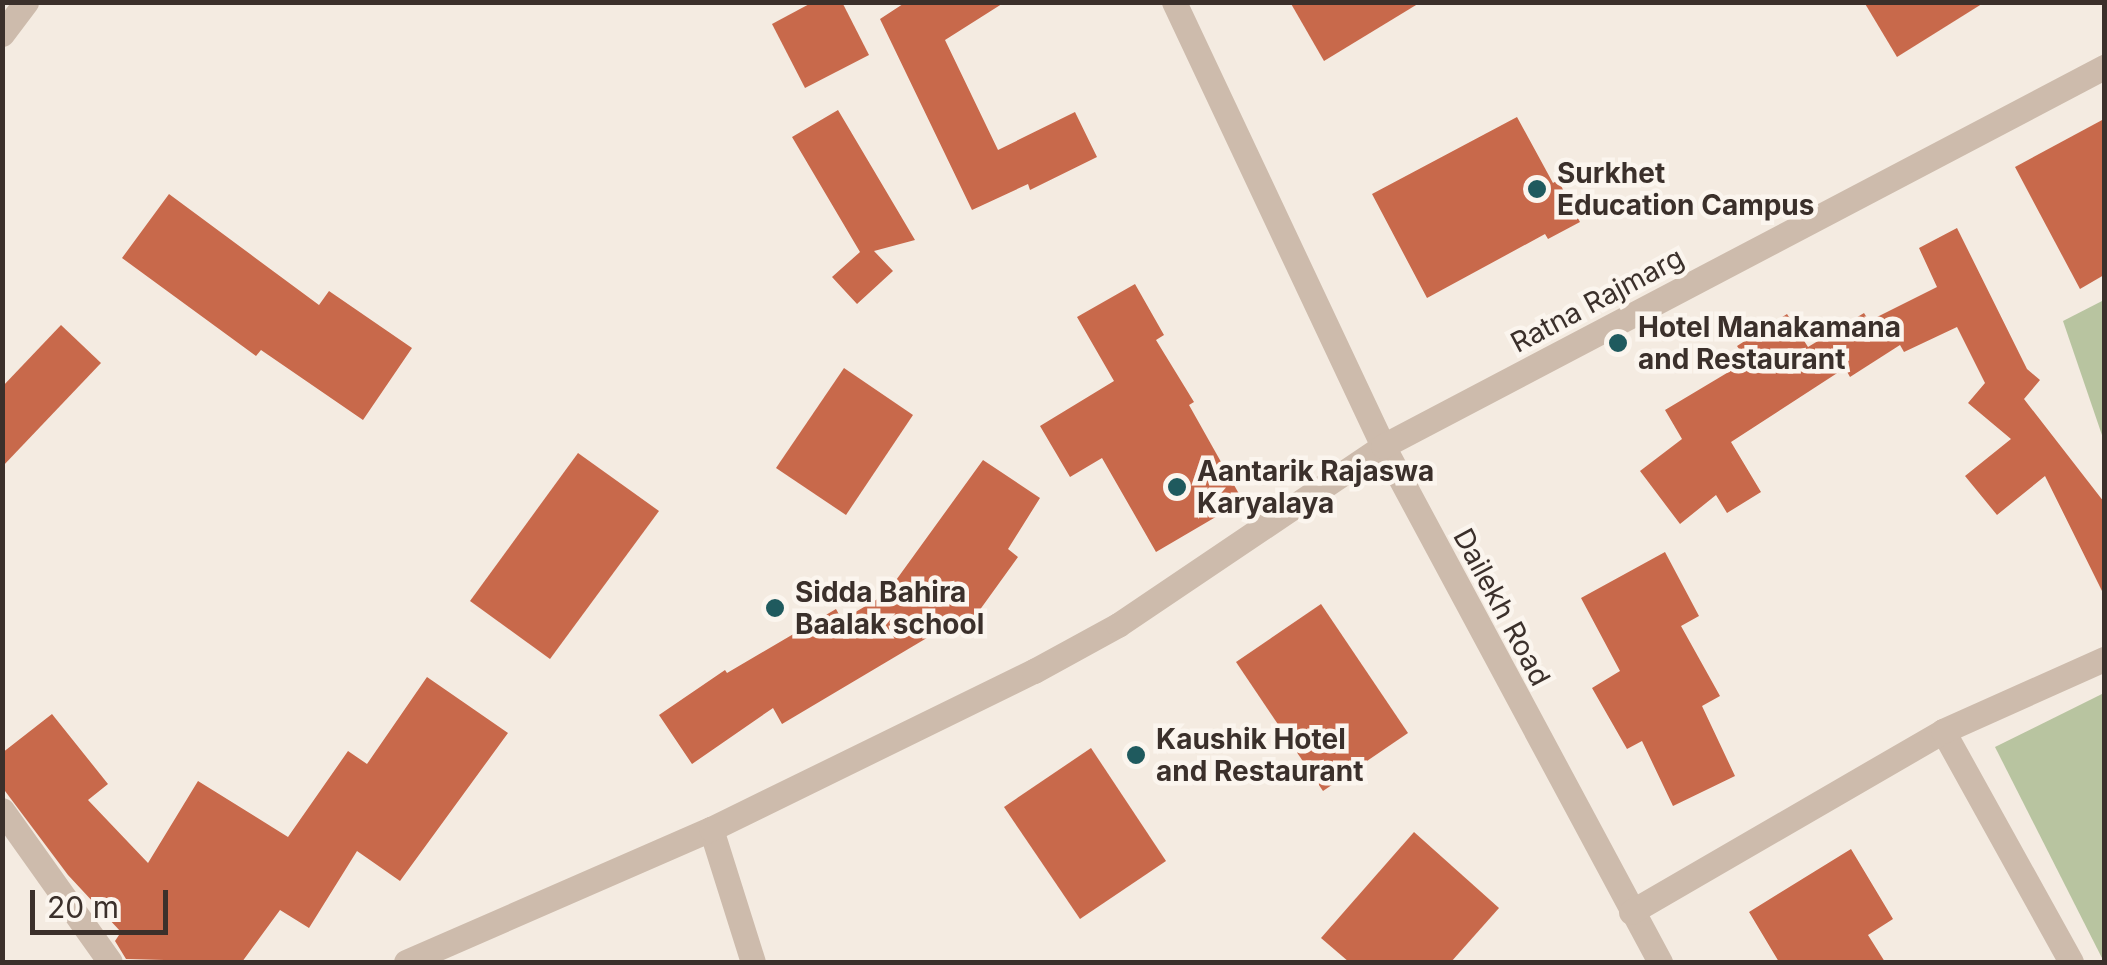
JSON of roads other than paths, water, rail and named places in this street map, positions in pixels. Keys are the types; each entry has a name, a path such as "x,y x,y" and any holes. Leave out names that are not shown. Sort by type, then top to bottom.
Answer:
{"street":[{"path":"2,34 26,2"},
{"name":"Dailekh Road","path":"1174,2 1383,446 1660,962"},
{"name":"Ratna Rajmarg","path":"406,962 711,828 1034,671 1118,625 1383,446 2104,67"},
{"path":"1632,912 1942,731 2104,659"},
{"path":"1942,731 2070,962"},
{"path":"2,810 110,962"},
{"path":"711,828 753,962"}],"place":[{"name":"Surkhet Education Campus","path":"1537,189"},
{"name":"Hotel Manakamana and Restaurant","path":"1618,343"},
{"name":"Aantarik Rajaswa Karyalaya","path":"1177,487"},
{"name":"Sidda Bahira Baalak school","path":"775,608"},
{"name":"Kaushik Hotel and Restaurant","path":"1136,755"}]}
